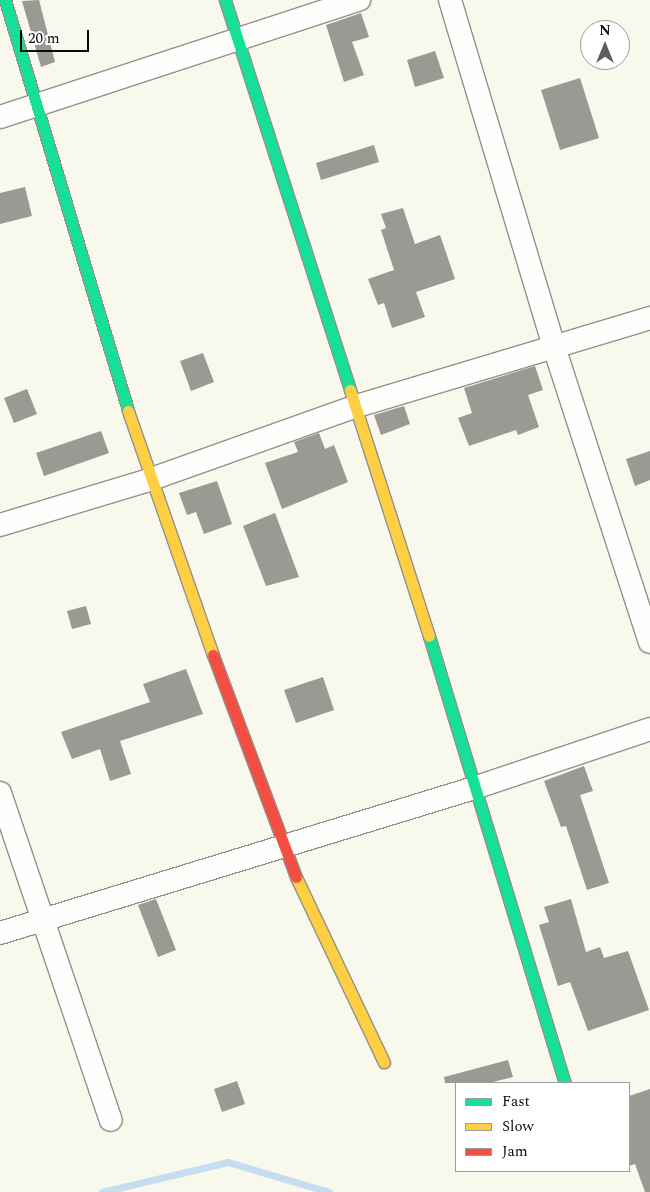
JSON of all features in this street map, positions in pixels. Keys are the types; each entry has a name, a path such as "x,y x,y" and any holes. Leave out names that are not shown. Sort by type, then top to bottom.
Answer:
{"street":[{"path":"5,0 34,106 149,480 281,844 384,1062"},
{"path":"225,0 357,406 477,787 566,1082"},
{"path":"0,117 359,0"},
{"path":"450,0 554,347 650,642"},
{"path":"0,525 149,480 357,406 650,318"},
{"path":"0,932 281,844 477,787 650,729"},
{"path":"0,793 40,921 111,1120"}],"building":[{"path":"39,0 55,62 41,67 22,1"},
{"path":"361,13 369,37 352,42 364,75 344,82 326,25"},
{"path":"435,51 444,78 415,87 407,60"},
{"path":"580,78 599,138 560,150 541,90"},
{"path":"374,145 379,162 321,180 316,163"},
{"path":"25,187 32,216 0,224 0,193"},
{"path":"403,208 415,244 440,235 455,279 416,292 425,317 392,328 384,303 378,305 368,279 394,270 381,230 386,228 381,214"},
{"path":"203,353 214,382 191,391 180,361"},
{"path":"535,366 543,390 528,395 539,427 518,435 516,430 469,446 458,418 472,413 464,388"},
{"path":"27,389 37,414 14,423 4,398"},
{"path":"404,406 410,424 381,435 374,415"},
{"path":"101,431 109,453 44,476 36,453"},
{"path":"319,433 325,449 334,445 348,482 282,509 265,463 298,452 294,442"},
{"path":"650,451 650,480 635,486 626,459"},
{"path":"217,481 232,524 204,534 196,512 187,515 179,493"},
{"path":"275,513 299,577 266,586 243,526"},
{"path":"86,606 91,624 72,629 67,611"},
{"path":"186,669 203,714 120,741 131,774 110,781 100,749 72,759 61,732 150,702 143,684"},
{"path":"323,677 334,710 296,723 284,690"},
{"path":"584,766 593,791 580,795 609,883 587,890 566,826 561,827 544,781"},
{"path":"156,899 176,950 158,957 138,905"},
{"path":"571,899 586,952 600,947 604,958 628,951 649,1010 588,1031 570,982 558,986 539,925 549,922 544,907"},
{"path":"508,1060 513,1077 493,1082 445,1083 444,1077"},
{"path":"237,1081 245,1104 222,1112 214,1089"},
{"path":"650,1089 650,1192 645,1192 635,1164 630,1166 630,1096"}],"waterway":[{"path":"102,1192 228,1162 329,1192"}],"traffic: fast":[{"path":"5,0 128,411"},
{"path":"225,0 350,390"},
{"path":"429,636 565,1082"}],"traffic: slow":[{"path":"350,390 429,636"},
{"path":"128,411 213,655"},
{"path":"296,877 384,1062"}],"traffic: jam":[{"path":"213,655 296,877"}]}
